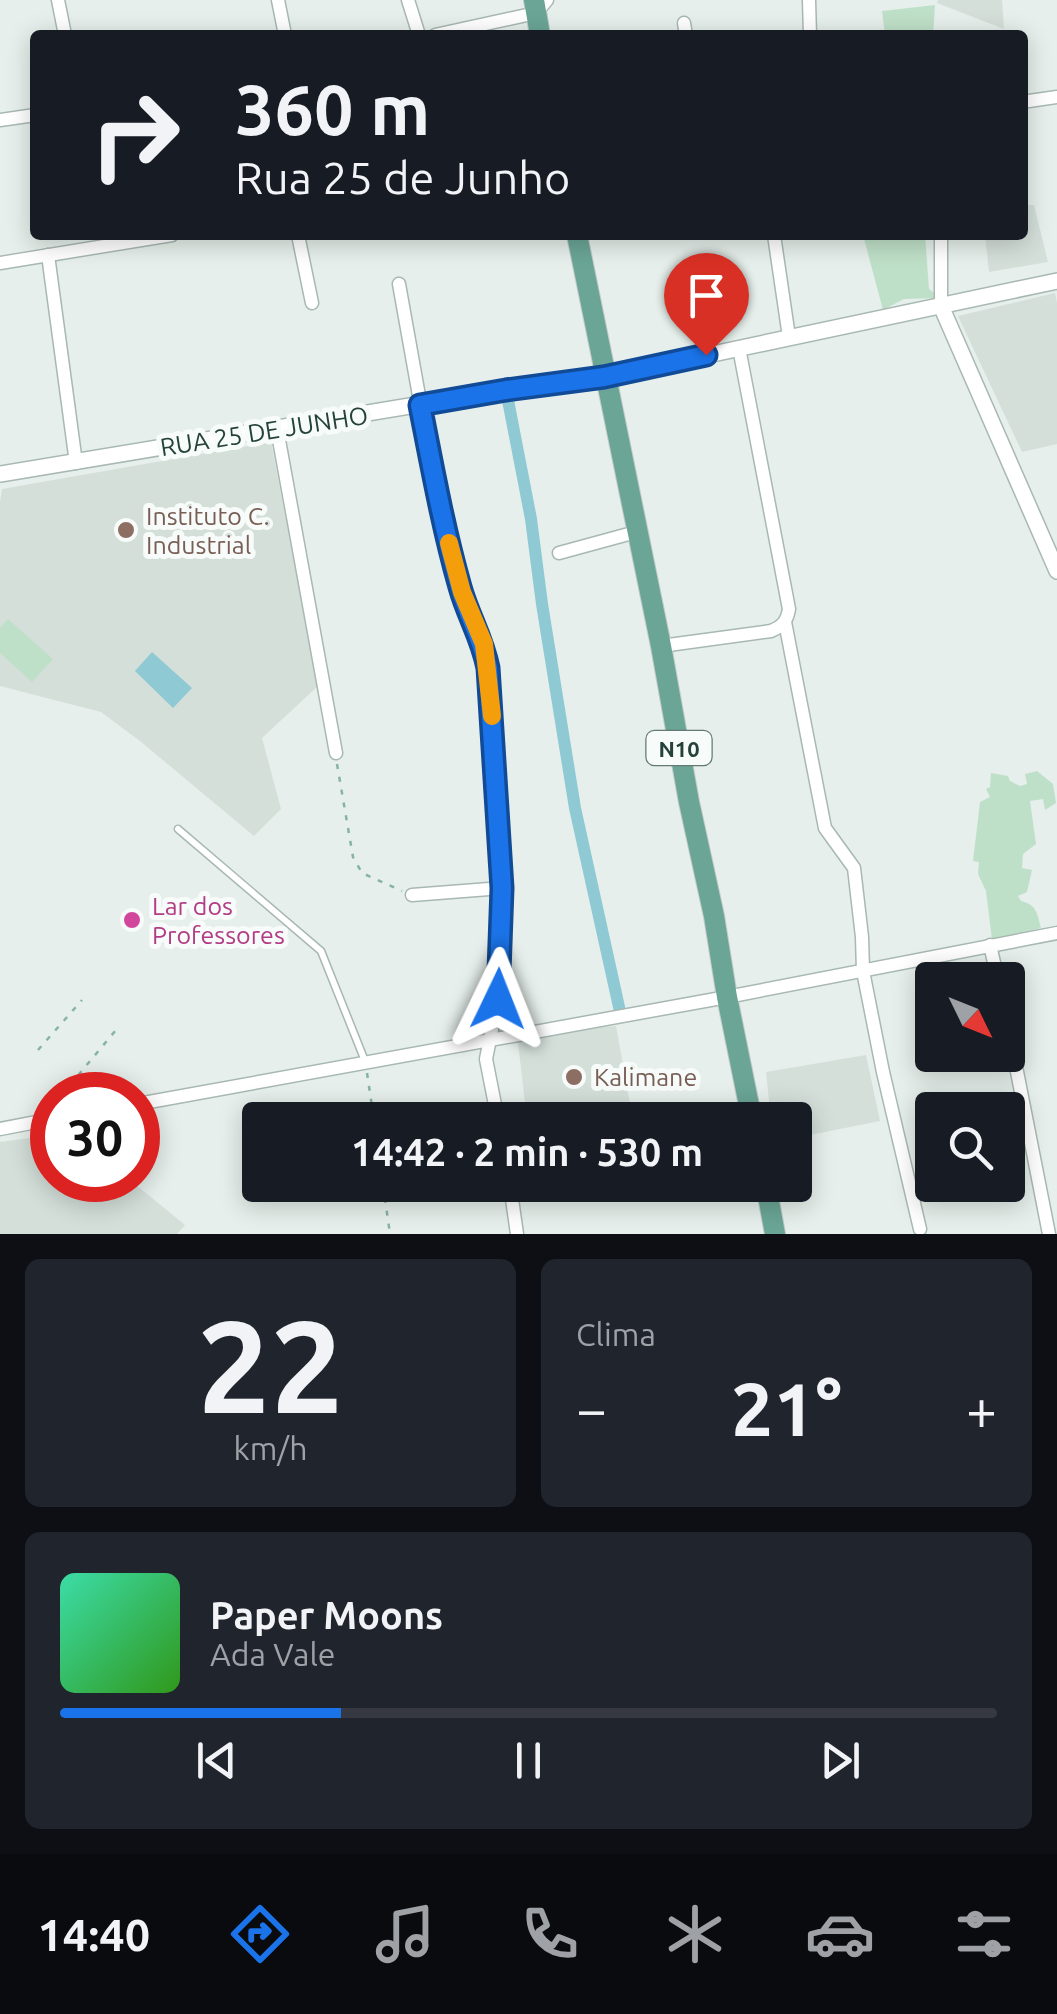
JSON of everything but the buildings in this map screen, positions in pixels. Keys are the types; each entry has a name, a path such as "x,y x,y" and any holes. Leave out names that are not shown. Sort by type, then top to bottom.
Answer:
{"main road":[{"path":"539,4 540,30"},
{"name":"N10","path":"577,240 661,646 748,1102"},
{"path":"769,1202 775,1234"}],"street":[{"path":"58,0 64,30"},
{"path":"278,0 283,30"},
{"path":"408,0 417,30"},
{"path":"809,0 810,30"},
{"path":"452,30 539,4"},
{"path":"1028,101 1057,96"},
{"path":"0,120 30,116"},
{"path":"0,263 111,240"},
{"path":"299,240 312,303"},
{"path":"775,240 789,337"},
{"path":"940,240 942,306 1057,571"},
{"path":"48,255 76,463"},
{"name":"RUA 25 DE JUNHO","path":"0,474 604,377 1057,281"},
{"path":"399,284 443,520 462,592 484,644 488,668 502,888 498,999 486,1059 494,1102"},
{"path":"739,348 789,609 785,622 825,828 854,868 863,971 920,1229"},
{"path":"278,430 336,753"},
{"path":"559,552 636,532"},
{"path":"661,646 771,631 785,622"},
{"path":"412,895 502,888"},
{"path":"160,1100 1057,934"},
{"path":"990,945 994,962"},
{"path":"1017,1072 1049,1234"},
{"path":"0,1129 30,1124"},
{"path":"512,1202 517,1234"}],"lane":[{"path":"178,829 321,950 365,1062"}],"path":[{"path":"336,753 353,857 362,873 412,895"},
{"path":"38,1050 82,1000"},
{"path":"81,1072 116,1030"},
{"path":"365,1062 371,1102"},
{"path":"385,1202 390,1234"}],"shaded area":[{"path":"1002,0 1004,29 937,3"},
{"path":"1028,205 1034,205 1048,262 989,272 986,240 1028,240"},
{"path":"1055,293 1057,444 1022,452 958,316"},
{"path":"271,442 318,686 262,738 281,809 254,836 101,712 0,686 0,502 2,489"},
{"name":"Kalimane","path":"616,1026 630,1102 525,1102 517,1034"},
{"path":"866,1055 880,1121 812,1135 812,1102 769,1102 766,1072"},
{"path":"30,1138 30,1202 157,1202 185,1225 177,1234 0,1234 0,1142"}],"green space":[{"path":"935,5 933,30 884,30 882,11"},
{"path":"864,240 925,240 929,289 941,298 904,299 883,310"},
{"path":"8,619 53,659 32,682 0,653 0,628"},
{"path":"1037,771 1053,784 1056,803 1045,810 1043,799 1030,801 1036,844 1023,854 1022,868 1032,870 1027,892 1018,896 1036,910 1041,928 992,940 986,891 978,874 979,862 973,861 980,802 990,797 986,789 990,787 991,773 1008,776 1020,786 1027,784 1025,774"}],"water":[{"path":"152,652 192,688 173,708 135,671"}],"waterway":[{"path":"506,390 531,519 575,808 621,1016"}],"slow traffic":[{"path":"449,543 462,592 484,644 492,716"}],"place":[{"name":"Instituto C. Industrial","path":"126,530"},
{"name":"Lar dos Professores","path":"132,920"},
{"name":"Kalimane","path":"574,1077"}],"route":[{"path":"498,999 502,888 488,668 484,644 462,592 438,502 420,405 604,377 706,355"}]}
